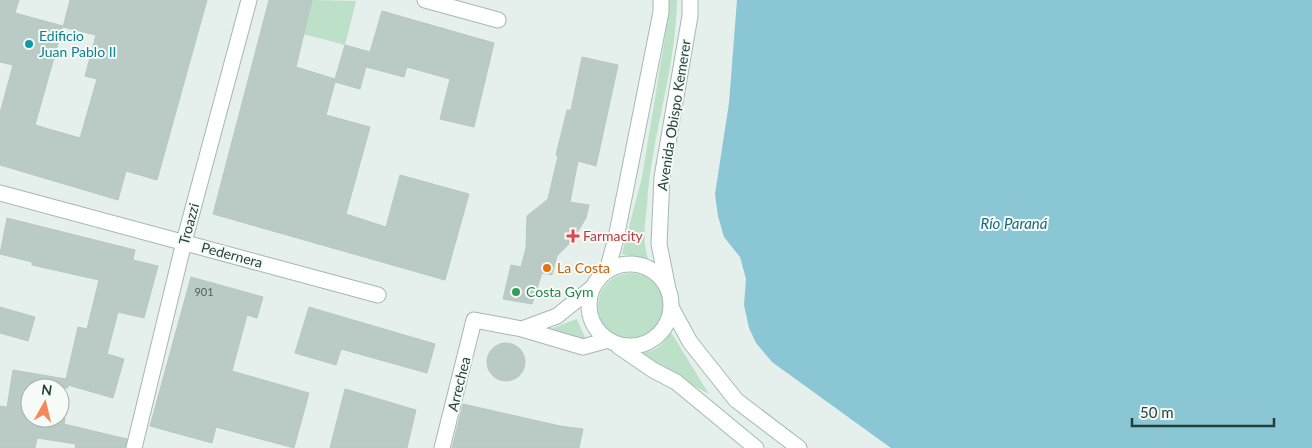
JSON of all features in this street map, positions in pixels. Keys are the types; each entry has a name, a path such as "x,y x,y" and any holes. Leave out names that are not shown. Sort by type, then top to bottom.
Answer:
{"street":[{"name":"Troazzi","path":"134,448 184,242 249,0"},
{"path":"425,0 498,20"},
{"path":"522,329 557,316 593,288 607,271 616,238 661,12 660,0"},
{"name":"Avenida Obispo Kemerer","path":"690,0 690,16 662,177 660,244 672,308 690,342 736,400 799,448"},
{"name":"Pedernera","path":"0,193 378,295"},
{"path":"607,271 620,266 642,266 660,277 668,289"},
{"path":"593,288 589,311 596,328 611,342 676,382 756,448"},
{"path":"522,329 583,347 611,342 627,346 640,345 652,340 662,331 669,320 672,308"},
{"name":"Arrechea","path":"442,448 474,320 522,329"}],"green space":[{"path":"312,0 356,1 345,45 303,34"},
{"path":"669,0 677,0 676,26 649,180 644,232 648,259 622,254 642,177 669,13"},
{"path":"624,273 638,273 650,278 659,287 664,299 662,319 655,330 638,339 624,339 612,334 603,325 598,313 598,299 603,287 612,278"},
{"path":"577,319 586,340 542,332"},
{"path":"669,329 709,394 634,353 652,351 657,348 665,340"}],"water":[{"name":"Río Paraná","path":"737,0 1312,0 1312,448 891,448 772,362 756,343 749,328 744,305 746,279 740,257 724,237 718,216 715,194 729,103"}],"building":[{"path":"0,0 19,0 15,13 63,26 35,125 80,138 97,79 85,76 96,35 63,27 70,0 207,0 157,180 126,171 118,200 0,165 0,113 13,65 0,62"},
{"path":"269,0 312,0 296,67 335,79 345,45 370,52 382,11 494,43 474,127 440,119 450,79 407,67 404,77 366,67 360,89 335,82 326,115 370,127 346,214 386,227 400,175 469,194 445,280 213,214"},
{"path":"582,57 618,65 596,166 578,161 570,202 589,205 586,218 572,241 557,256 552,275 542,273 532,304 503,299 511,265 521,267 526,248 527,216 548,199 558,156 556,155 567,110 571,110"},
{"path":"7,218 135,250 133,260 158,266 144,318 118,312 107,354 124,359 113,398 70,386 70,378 66,378 78,327 87,329 99,280 32,265 32,262 0,254"},
{"path":"191,277 263,297 257,318 247,315 232,371 309,393 294,448 216,427 212,443 150,426"},
{"path":"0,307 35,317 28,341 0,333"},
{"path":"309,307 435,344 427,373 341,349 336,365 295,353"},
{"path":"506,343 519,349 525,362 519,375 506,381 493,375 487,362 493,349"},
{"path":"13,370 60,378 20,378 20,428 70,428 70,425 127,439 125,448 75,448 76,444 37,438 35,448 0,448 0,406 7,407"},
{"path":"345,389 416,410 407,448 330,448"},
{"path":"463,404 560,426 583,429 579,448 452,448"}],"place":[{"name":"Edificio Juan Pablo II","path":"29,44"},
{"name":"Farmacity","path":"573,236"},
{"name":"La Costa","path":"547,268"},
{"name":"Costa Gym","path":"516,292"}]}
